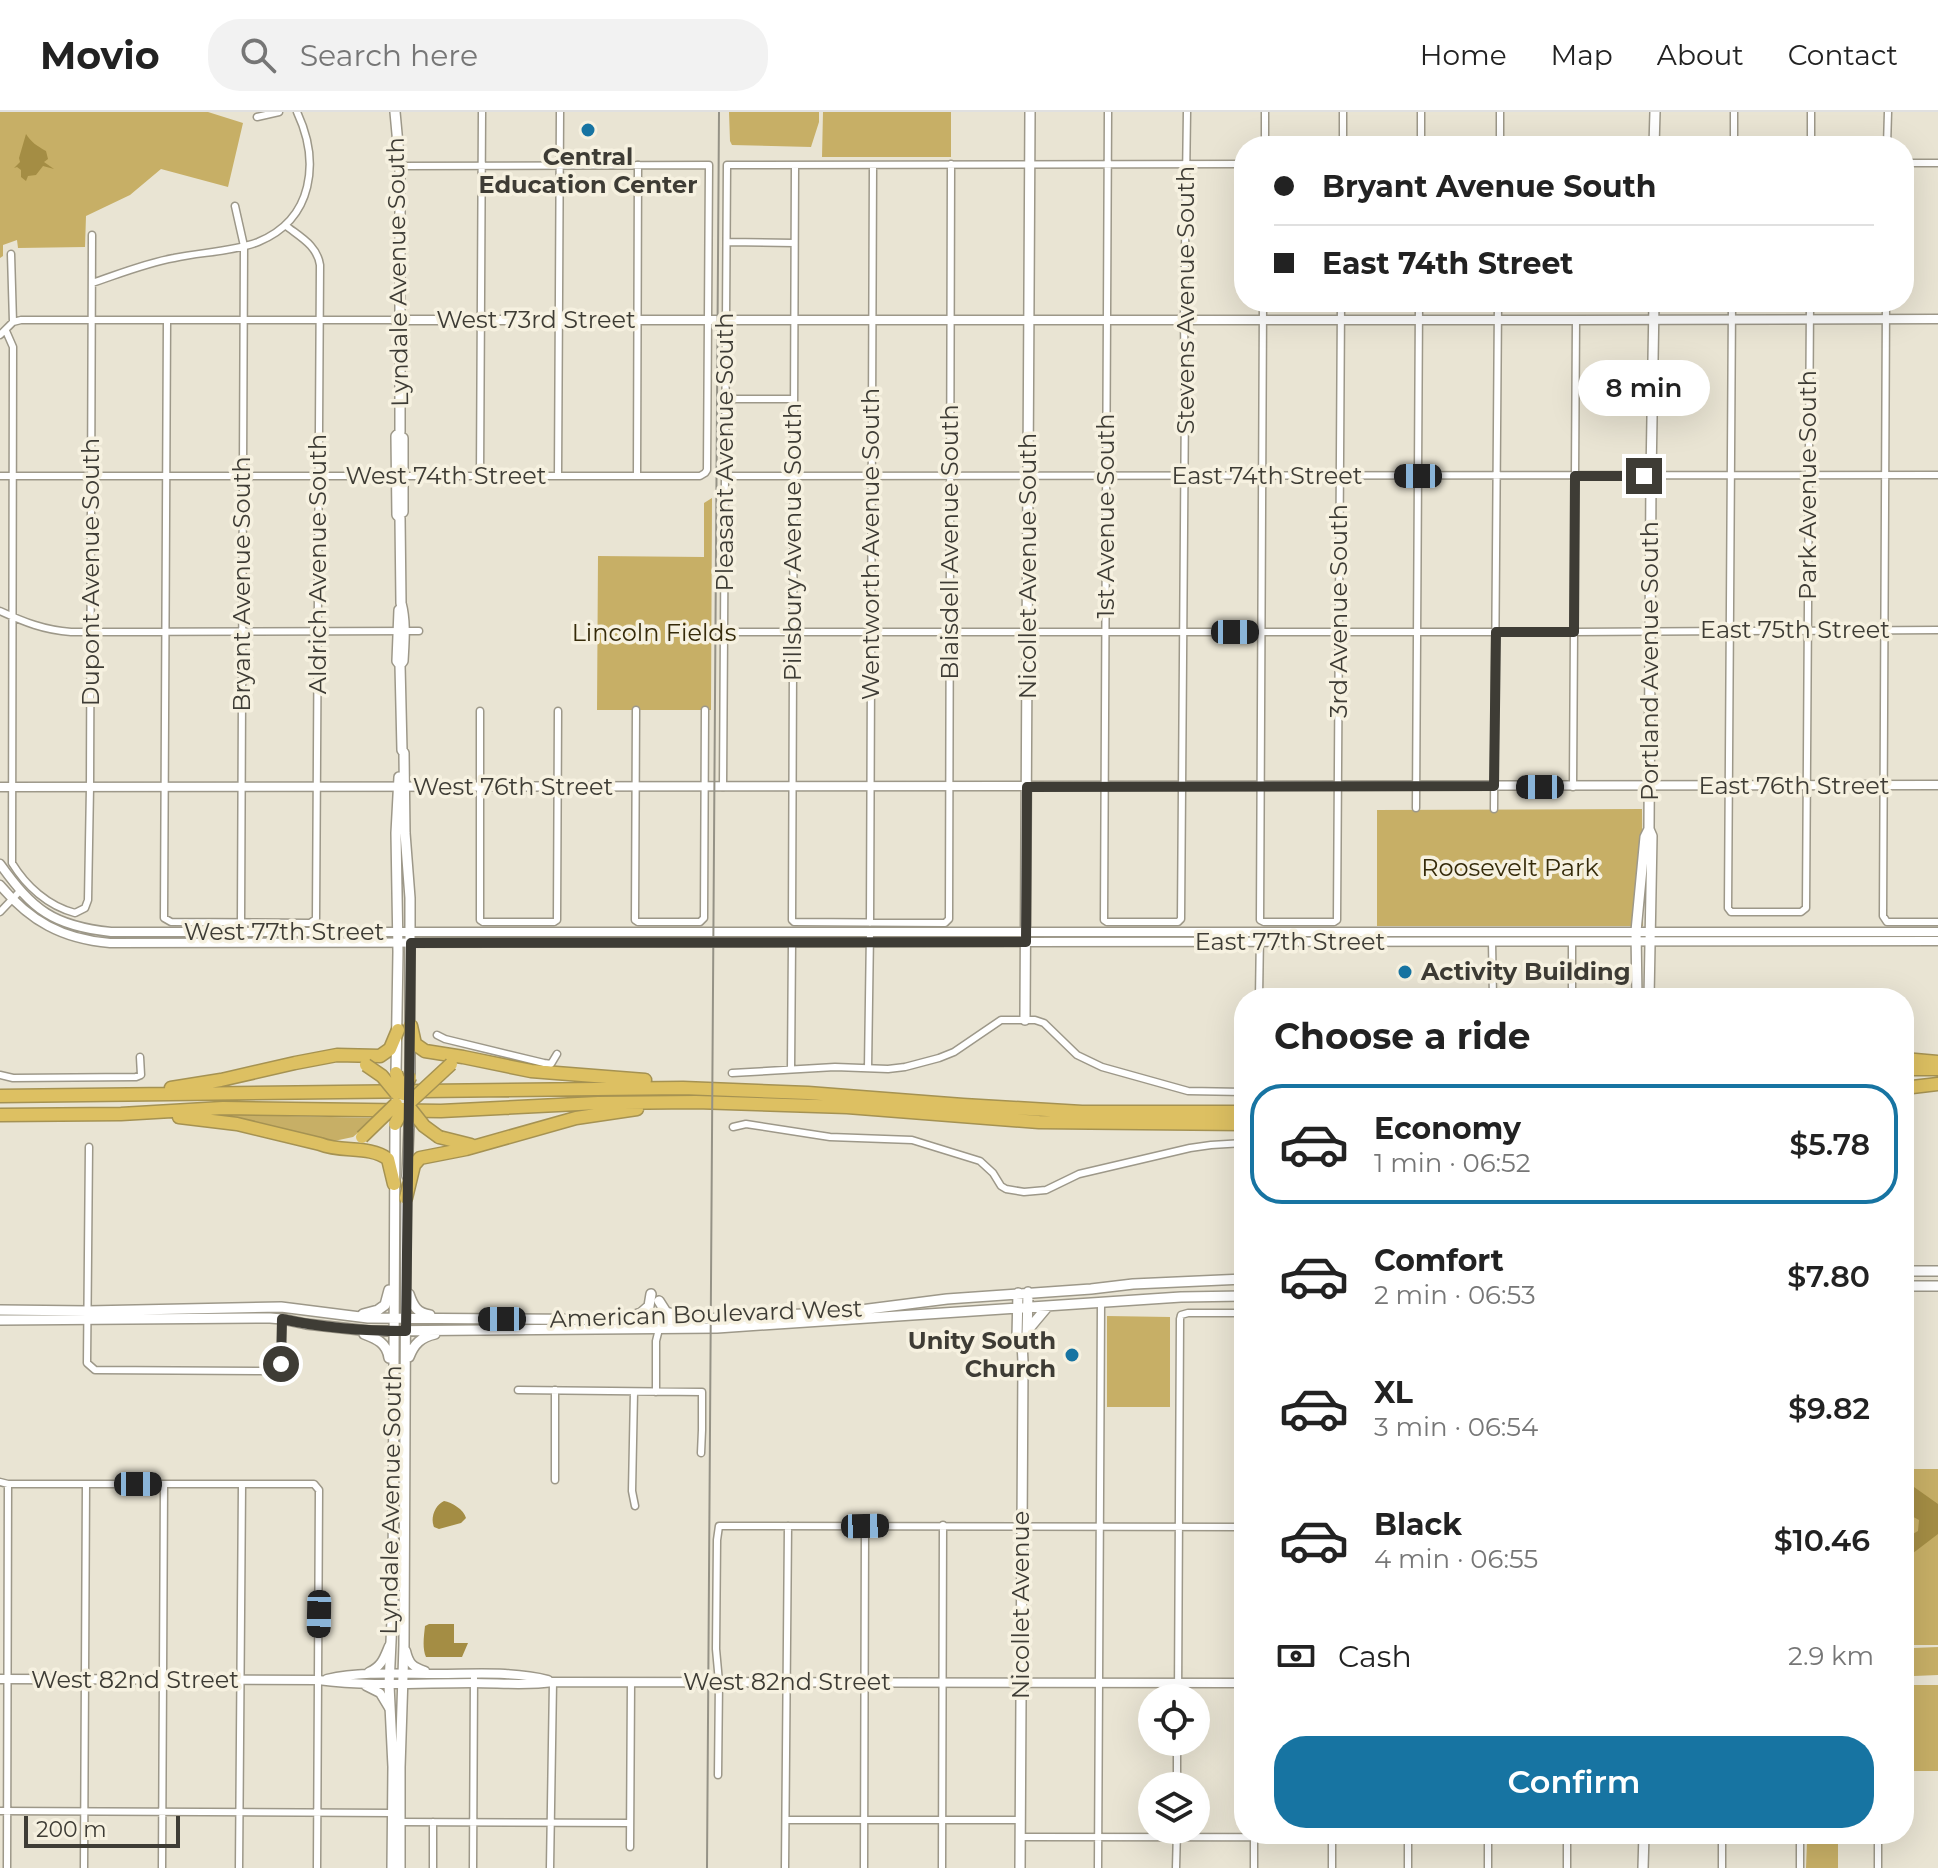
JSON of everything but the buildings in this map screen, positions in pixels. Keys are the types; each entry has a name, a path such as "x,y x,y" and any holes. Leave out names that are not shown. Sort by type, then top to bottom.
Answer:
{"highway":[{"path":"0,1087 111,1095 221,1080 337,1055 380,1056 390,1049 404,1028 415,1044 425,1051 531,1071 657,1081 683,1088"},
{"path":"320,1059 346,1059 366,1065 382,1076 420,1122 439,1137 466,1145 478,1145"},
{"path":"320,1144 343,1144 362,1137 451,1064 481,1060"},
{"path":"1914,1060 1938,1062"},
{"path":"396,1069 409,1132"},
{"path":"1914,1069 1938,1069"},
{"path":"395,1131 410,1070"},
{"path":"1914,1082 1938,1083"},
{"path":"1914,1087 1938,1083"},
{"path":"0,1096 683,1088 808,1093 1082,1112 1234,1112"},
{"path":"406,1198 416,1161 428,1155 478,1145 576,1118 696,1102"},
{"path":"0,1115 121,1114 223,1108 441,1111 598,1103 696,1102 847,1107 1039,1122 1234,1124"},
{"path":"121,1114 237,1124 332,1148 377,1152 385,1155 391,1165 394,1184"},
{"path":"0,1124 34,1115"}],"main road":[{"name":"Lyndale Avenue South","path":"395,112 400,166 400,432 403,436 397,515 400,518 401,607 398,611 403,661 400,665 402,750 399,753 411,937 404,1028 396,1069"},
{"name":"Nicollet Avenue South","path":"1025,1020 1030,112"},
{"path":"1654,136 1655,112"},
{"name":"Portland Avenue South","path":"1649,988 1654,312"},
{"name":"Lyndale Avenue South","path":"402,786 396,833 397,937 410,1070"},
{"name":"Portland Avenue South","path":"1637,988 1636,937 1645,837 1649,829"},
{"name":"Lyndale Avenue South","path":"395,1131 393,1598 389,1709 400,1868"},
{"name":"Lyndale Avenue South","path":"392,1868 404,1645 409,1132"},
{"path":"1914,1271 1938,1268"},
{"path":"351,1316 368,1314 385,1305 393,1275"},
{"name":"American Boulevard West","path":"0,1320 281,1307 393,1318 701,1319 845,1312 1023,1293 1234,1279"},
{"path":"406,1284 413,1306 420,1313 445,1319"},
{"path":"1133,1284 1134,1300"},
{"path":"1914,1286 1938,1286"},
{"path":"1023,1293 1023,1308"},
{"name":"American Boulevard West","path":"0,1310 282,1319 354,1330 445,1332 745,1327 1234,1296"},
{"path":"623,1319 641,1313 655,1297 666,1312 701,1319"},
{"path":"924,1303 925,1315"},
{"path":"1027,1331 1048,1306"},
{"name":"Nicollet Avenue","path":"1022,1342 1027,1337 1023,1308"},
{"name":"Nicollet Avenue","path":"1020,1868 1023,1368 1022,1342 1017,1337 1023,1308"},
{"path":"354,1330 384,1344 393,1366"},
{"path":"406,1364 419,1340 445,1332"},
{"path":"1643,1868 1644,1844"}],"street":[{"path":"257,117 279,112"},
{"path":"92,283 174,258 244,246 285,225 302,203 310,176 310,149 297,112"},
{"path":"480,476 482,112"},
{"path":"558,476 560,112"},
{"name":"1st Avenue South","path":"1108,112 1104,920 1178,922 1181,919"},
{"name":"Stevens Avenue South","path":"1181,919 1187,112"},
{"path":"1265,112 1265,136"},
{"path":"1343,112 1343,136"},
{"path":"1421,112 1421,136"},
{"path":"1500,112 1500,136"},
{"path":"1734,112 1734,136"},
{"path":"1811,112 1811,136"},
{"path":"1887,136 1888,112"},
{"path":"1914,163 1938,163"},
{"name":"Blaisdell Avenue South","path":"870,932 945,923 949,919 951,164"},
{"path":"795,165 1234,164"},
{"path":"400,166 638,165 637,476"},
{"name":"Pleasant Avenue South","path":"638,165 709,165 707,470 700,476"},
{"name":"Pleasant Avenue South","path":"723,787 727,165 795,165"},
{"name":"Pillsbury Avenue South","path":"795,165 792,920 870,932"},
{"name":"Wentworth Avenue South","path":"868,1068 873,165"},
{"name":"Bryant Avenue South","path":"235,206 244,246 241,922"},
{"name":"Aldrich Avenue South","path":"241,922 310,923 316,919 320,265 313,246 285,225"},
{"name":"Dupont Avenue South","path":"11,786 12,863 20,876 51,904 75,913 85,908 88,900 90,787 92,235"},
{"path":"727,242 794,243"},
{"path":"11,254 13,322 3,333 13,347 11,786"},
{"path":"1261,787 1263,312"},
{"name":"3rd Avenue South","path":"1261,787 1260,920 1334,922 1337,920 1339,787 1341,312"},
{"path":"1416,808 1419,312"},
{"path":"1494,809 1498,312"},
{"path":"1729,787 1732,312"},
{"name":"Park Avenue South","path":"1729,787 1728,908 1731,912 1801,912 1806,908 1809,312"},
{"path":"1886,312 1883,916 1887,922 1938,922"},
{"name":"West 73rd Street","path":"13,322 1938,319"},
{"path":"167,320 164,916 171,922 241,922"},
{"path":"1573,787 1576,320"},
{"path":"725,399 794,399"},
{"name":"East 74th Street","path":"1028,476 1938,475"},
{"name":"West 74th Street","path":"0,476 700,476"},
{"path":"726,476 1028,476"},
{"path":"0,611 40,628 56,631 419,631"},
{"name":"East 75th Street","path":"723,632 1938,630"},
{"path":"636,710 635,920 638,922 700,922 704,918 705,710"},
{"path":"480,711 480,920 483,922 557,920 558,711"},
{"name":"East 76th Street","path":"1027,787 1938,785"},
{"name":"West 76th Street","path":"0,787 1027,787"},
{"name":"West 77th Street","path":"0,864 20,891 51,916 90,930 397,937"},
{"name":"West 77th Street","path":"0,885 23,909 54,930 91,942 870,932 1026,937"},
{"path":"0,912 20,891"},
{"name":"West 77th Street","path":"411,937 792,943 870,932"},
{"name":"East 77th Street","path":"1649,937 1938,932"},
{"path":"1112,942 1114,936 1174,933"},
{"name":"East 77th Street","path":"1026,937 1174,933 1260,938 1492,942 1572,942 1636,937"},
{"name":"East 77th Street","path":"1026,937 1112,942 1260,938 1636,937 1938,941"},
{"path":"1259,988 1260,938"},
{"path":"1492,942 1493,988"},
{"path":"1572,942 1572,988"},
{"path":"791,1069 792,943"},
{"path":"732,1073 791,1069 888,1069 954,1052 1001,1020 1025,1020 1044,1023 1077,1055 1102,1067 1188,1091 1234,1092"},
{"path":"437,1035 544,1063 551,1064 557,1054"},
{"path":"0,1075 13,1078 136,1077 141,1075 140,1057"},
{"path":"733,1127 746,1124 830,1137 912,1140 980,1161 1001,1186 1024,1192 1046,1190 1079,1174 1190,1148 1234,1144"},
{"path":"89,1147 87,1363 90,1367 95,1370 274,1371 281,1364 281,1307"},
{"path":"1098,1868 1101,1303"},
{"path":"1178,1683 1180,1319 1181,1315 1188,1313 1234,1313"},
{"path":"655,1329 656,1392"},
{"path":"518,1390 702,1392 701,1453"},
{"path":"555,1390 555,1480"},
{"path":"634,1392 632,1491 635,1506"},
{"path":"0,1482 314,1484 318,1487 317,1868"},
{"path":"7,1868 3,1811 8,1484"},
{"path":"84,1868 86,1484"},
{"path":"162,1868 164,1484"},
{"path":"239,1868 242,1485"},
{"path":"942,1868 943,1525"},
{"path":"718,1775 719,1682 716,1649 719,1526 1234,1527"},
{"path":"785,1868 788,1526"},
{"path":"864,1868 865,1526"},
{"path":"364,1674 383,1662 389,1645"},
{"path":"404,1645 408,1662 414,1668 437,1674"},
{"name":"West 82nd Street","path":"318,1680 364,1674 389,1679"},
{"name":"West 82nd Street","path":"402,1679 437,1674 474,1678"},
{"name":"West 82nd Street","path":"4,1679 318,1680 361,1684 389,1679 535,1677 553,1682 1234,1683"},
{"path":"473,1868 474,1678"},
{"path":"550,1868 553,1682"},
{"path":"630,1847 631,1682"},
{"path":"361,1684 380,1693 389,1709"},
{"path":"3,1811 318,1813 433,1822 630,1823"},
{"path":"786,1820 1020,1820"},
{"path":"433,1822 433,1868"},
{"path":"1020,1837 1138,1835"},
{"path":"1210,1835 1234,1835"},
{"path":"1176,1844 1176,1868"},
{"path":"1254,1844 1254,1868"},
{"path":"1332,1844 1332,1868"},
{"path":"1408,1844 1408,1868"},
{"path":"1488,1844 1488,1868"},
{"path":"1567,1844 1567,1868"},
{"path":"1722,1844 1722,1868"},
{"path":"1800,1844 1800,1868"},
{"path":"1878,1844 1878,1868"}],"green space":[{"path":"0,112 208,112 243,123 228,187 161,169 130,195 86,216 85,247 18,248 17,240 3,245 3,256 0,258"},
{"path":"729,112 819,112 819,122 811,147 732,145"},
{"path":"823,112 951,112 951,157 822,157"},
{"name":"Lincoln Fields","path":"712,498 711,710 597,710 598,556 704,557 704,503"},
{"name":"Roosevelt Park","path":"1642,809 1643,926 1377,926 1377,810"},
{"path":"196,1114 375,1118 353,1137 334,1141"},
{"path":"1107,1316 1170,1317 1170,1407 1107,1407"},
{"path":"1914,1469 1938,1469 1938,1645 1914,1645"},
{"path":"1938,1647 1938,1675 1914,1676 1914,1648"},
{"path":"1914,1685 1938,1685 1938,1771 1914,1771"},
{"path":"1807,1844 1838,1844 1838,1868 1806,1868"}],"shaded area":[{"path":"26,134 34,144 46,151 48,159 44,162 54,169 43,166 36,175 28,176 26,181 21,177 21,170 14,168 20,162"},
{"path":"1914,1487 1938,1504 1938,1534 1914,1552 1914,1533 1918,1531 1919,1520 1914,1517"},
{"path":"444,1501 457,1507 466,1518 461,1523 439,1529 434,1527 433,1516 438,1505"},
{"path":"454,1624 454,1643 468,1643 462,1657 426,1657 424,1634 425,1626"}],"railway":[{"path":"707,1868 719,112"}],"place":[{"name":"Central Education Center","path":"588,130"},
{"name":"Activity Building","path":"1405,972"},
{"name":"Unity South Church","path":"1072,1355"}],"route":[{"path":"281,1364 282,1319 357,1330 406,1331 411,943 1026,942 1027,787 1494,786 1496,632 1574,632 1575,476 1644,476"}]}
